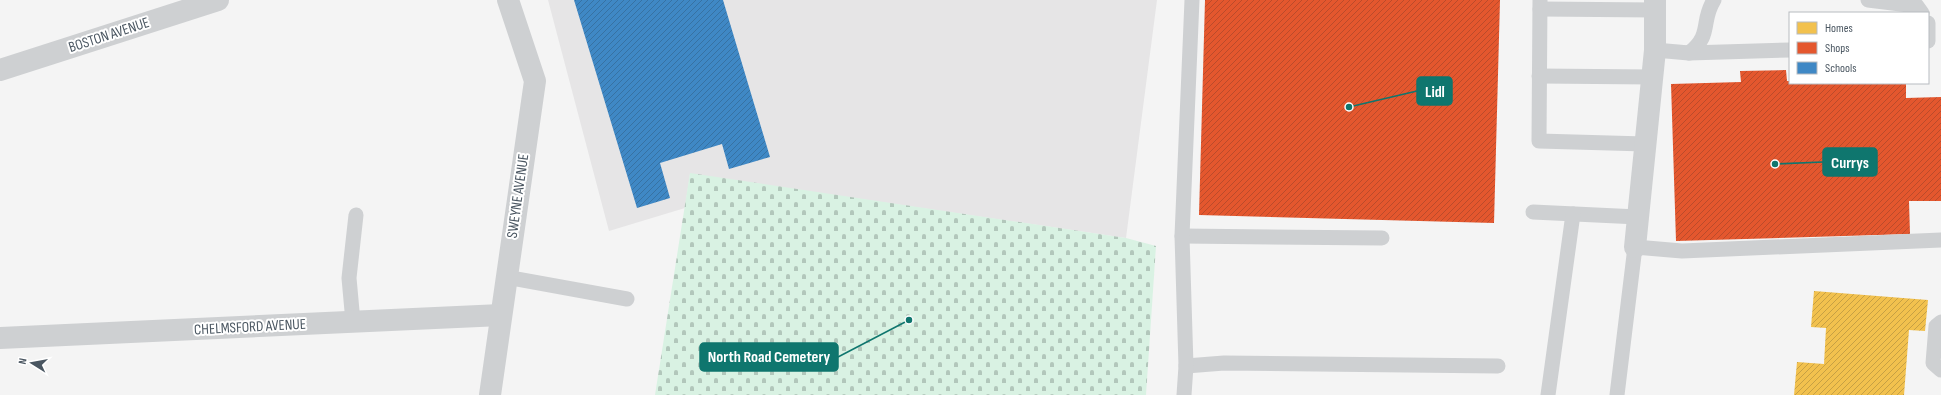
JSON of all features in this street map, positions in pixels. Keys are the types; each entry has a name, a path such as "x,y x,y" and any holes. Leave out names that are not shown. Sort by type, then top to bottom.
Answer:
{"street":[{"name":"BOSTON AVENUE","path":"0,70 218,0"},
{"name":"SWEYNE AVENUE","path":"490,395 534,81 508,0"},
{"path":"1635,247 1655,50 1655,5"},
{"name":"CHELMSFORD AVENUE","path":"0,338 501,315"}],"lane":[{"path":"1184,395 1186,366 1182,236 1192,0"},
{"path":"1689,54 1700,44 1704,34 1708,9 1714,0"},
{"path":"1868,0 1917,6 1921,12"},
{"path":"1645,144 1539,141 1540,4 1655,5"},
{"path":"1655,50 1689,54 1789,50"},
{"path":"1539,76 1652,77"},
{"path":"1533,212 1638,216"},
{"path":"1548,395 1573,214"},
{"path":"353,322 349,278 356,215"},
{"path":"1182,236 1382,238"},
{"path":"1617,395 1635,247 1682,251 1941,240"},
{"path":"506,277 627,299"},
{"path":"1941,322 1936,326 1933,363 1941,370"},
{"path":"1186,366 1224,363 1498,366"}],"shaded area":[{"path":"548,0 1157,0 1126,238 690,174 685,208 609,231"}],"green space":[{"path":"690,173 1126,238 1156,246 1146,395 655,395"}],"building: Homes":[{"path":"1814,291 1928,300 1925,331 1909,330 1904,395 1794,395 1797,362 1824,364 1826,328 1811,327"}],"building: Shops":[{"path":"1205,0 1500,0 1494,223 1199,215"},
{"path":"1786,70 1787,81 1789,81 1789,84 1906,84 1906,98 1941,97 1941,201 1909,201 1910,234 1676,241 1671,84 1741,82 1740,71"}],"building: Schools":[{"path":"574,0 723,0 770,157 729,169 722,144 660,163 670,198 637,208"}],"place":[{"name":"Lidl","path":"1349,107"},
{"name":"Currys","path":"1775,164"},
{"name":"North Road Cemetery","path":"909,320"}]}
